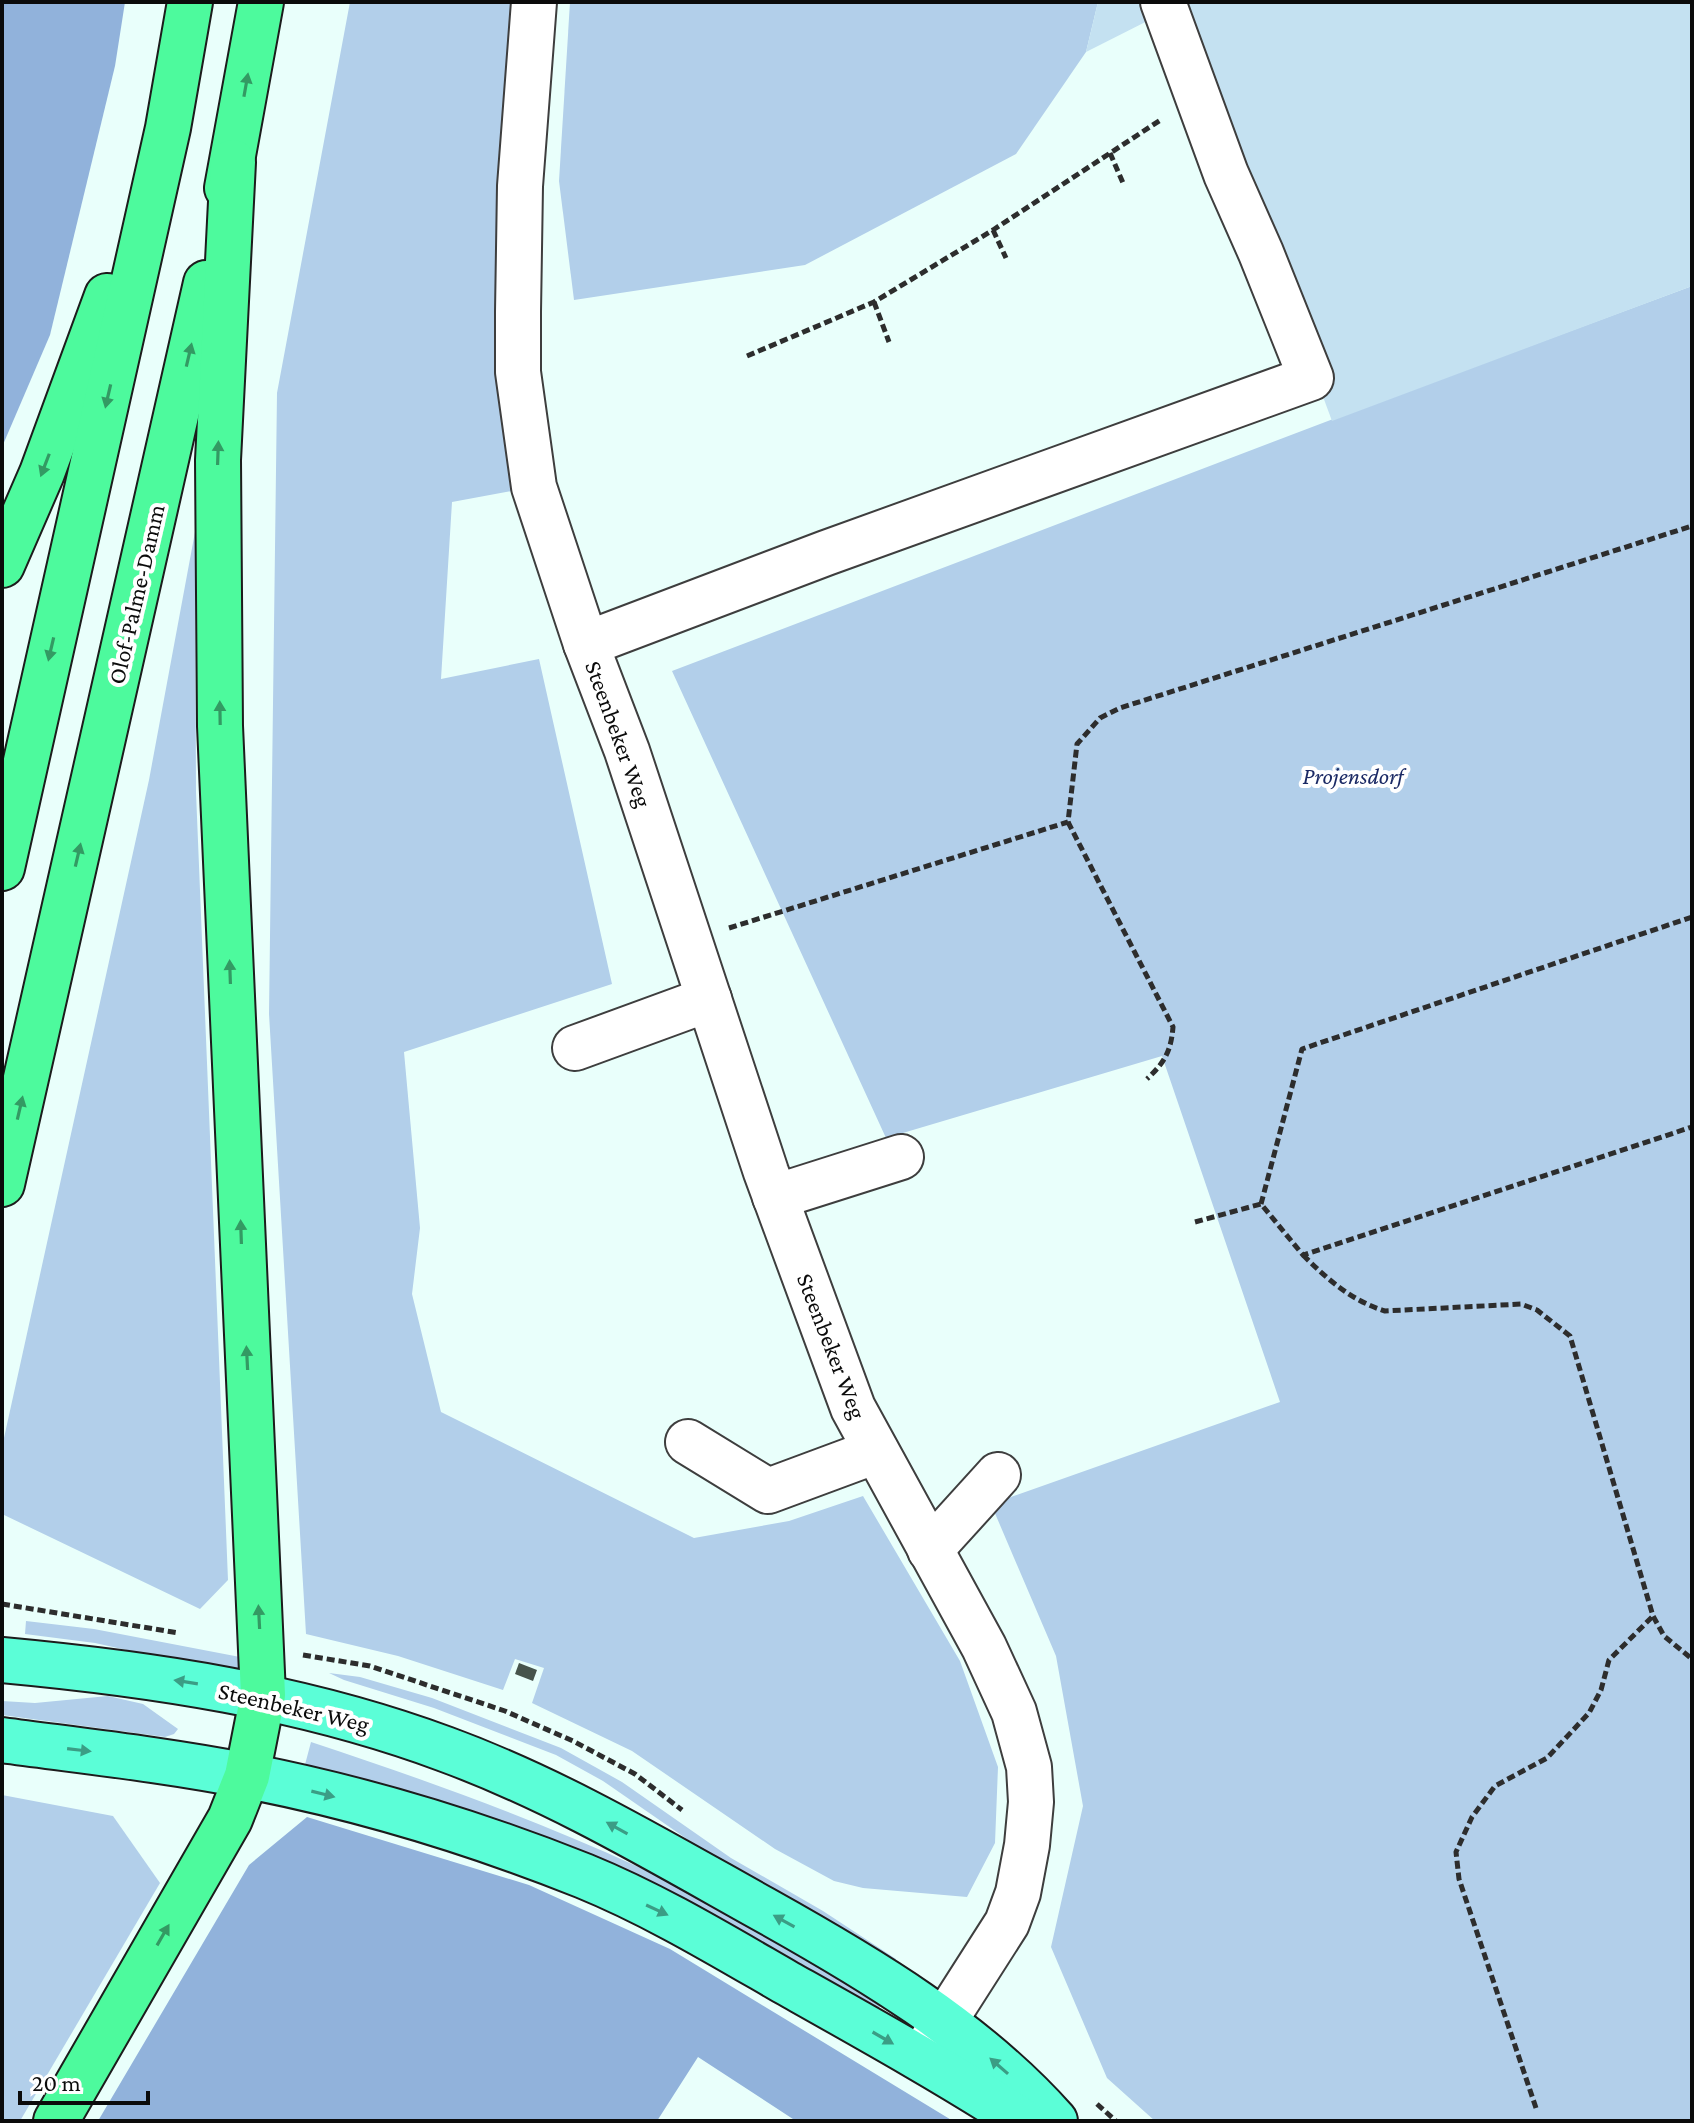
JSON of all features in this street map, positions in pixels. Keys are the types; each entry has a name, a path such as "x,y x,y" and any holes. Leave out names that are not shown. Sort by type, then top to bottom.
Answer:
{"highway":[{"path":"2,868 168,128 190,2"},
{"name":"Olof-Palme-Damm","path":"2,1184 233,162 261,2"},
{"path":"2,565 42,473 168,128"},
{"path":"56,2121 230,1819 247,1776 263,1695 220,726 218,460 233,162"}],"main road":[{"name":"Steenbeker Weg","path":"2,1660 152,1677 263,1695 358,1720 431,1744 547,1792 816,1939 885,1981 1004,2069 1055,2121"},
{"path":"2,1740 135,1757 247,1776 412,1818 586,1877 672,1917 921,2059 1022,2121"}],"street":[{"name":"Steenbeker Weg","path":"534,2 520,186 518,372 534,487 586,644 627,751 775,1197 853,1408 984,1647 1014,1712 1029,1767 1031,1802 1027,1845 1018,1893 1007,1923 921,2059"},
{"path":"586,644 840,548 1311,378 1226,174 1163,2"},
{"path":"575,1048 709,999"},
{"path":"775,1197 901,1157"},
{"path":"688,1442 768,1491 876,1451"},
{"path":"930,1550 998,1475"}],"path":[{"path":"747,356 874,302 993,230 1198,95"},
{"path":"1110,153 1123,183"},
{"path":"993,230 1006,258"},
{"path":"874,302 889,342"},
{"path":"1147,1079 1163,1064 1171,1050 1173,1027 1068,822 1077,744 1100,718 1692,526"},
{"path":"690,940 1068,822"},
{"path":"1261,1204 1302,1049 1692,917"},
{"path":"1303,1255 1692,1127"},
{"path":"1195,1222 1261,1204"},
{"path":"1261,1204 1327,1279 1366,1305 1385,1311 1521,1304 1537,1310 1570,1336 1653,1616 1664,1636 1692,1659"},
{"path":"2,1604 13,1605"},
{"path":"1536,2108 1459,1879 1456,1852 1472,1817 1495,1786 1547,1758 1589,1713 1601,1690 1609,1660 1653,1616"}],"green space":[{"path":"350,2 525,2 517,490 452,502 441,679 539,659 612,984 404,1052 420,1228 412,1294 441,1412 694,1538 789,1521 863,1496 960,1661 998,1767 995,1843 967,1897 863,1888 834,1881 775,1849 632,1751 532,1703 544,1668 515,1659 503,1690 398,1656 306,1634 269,1014 277,393"},
{"path":"570,2 1098,2 1086,52 1016,154 805,265 574,300 559,181"},
{"name":"Projensdorf","path":"1692,286 1692,2119 1155,2121 1107,2078 1051,1947 1083,1806 1056,1656 991,1504 1280,1402 1162,1056 886,1138 672,671"},
{"path":"195,532 196,792 228,1580 200,1609 2,1514 2,1447 149,780"},
{"path":"26,1621 94,1629 240,1657 241,1669 235,1674 95,1643 25,1634"},
{"path":"329,1673 360,1677 432,1698 561,1748 622,1782 731,1858 823,1911 896,1959 892,1965 710,1855 603,1781 556,1755 434,1708"},
{"path":"108,1696 143,1704 178,1729 165,1737 2,1715 2,1701 35,1703"},
{"path":"311,1742 491,1805 667,1880 780,1939 882,2005 877,2009 777,1950 696,1909 302,1776"},
{"path":"2,1795 113,1816 160,1883 20,2121 2,2121"}],"shaded area":[{"path":"2,2 125,2 115,66 50,335 2,447"},
{"path":"1098,2 1185,2 1086,52"},
{"path":"1185,2 1692,2 1692,286 1332,421 1274,264"},
{"path":"307,1817 529,1885 670,1949 953,2121 796,2121 698,2057 657,2121 98,2121 249,1865"}],"building":[{"path":"519,1663 537,1670 533,1681 515,1674"}]}
